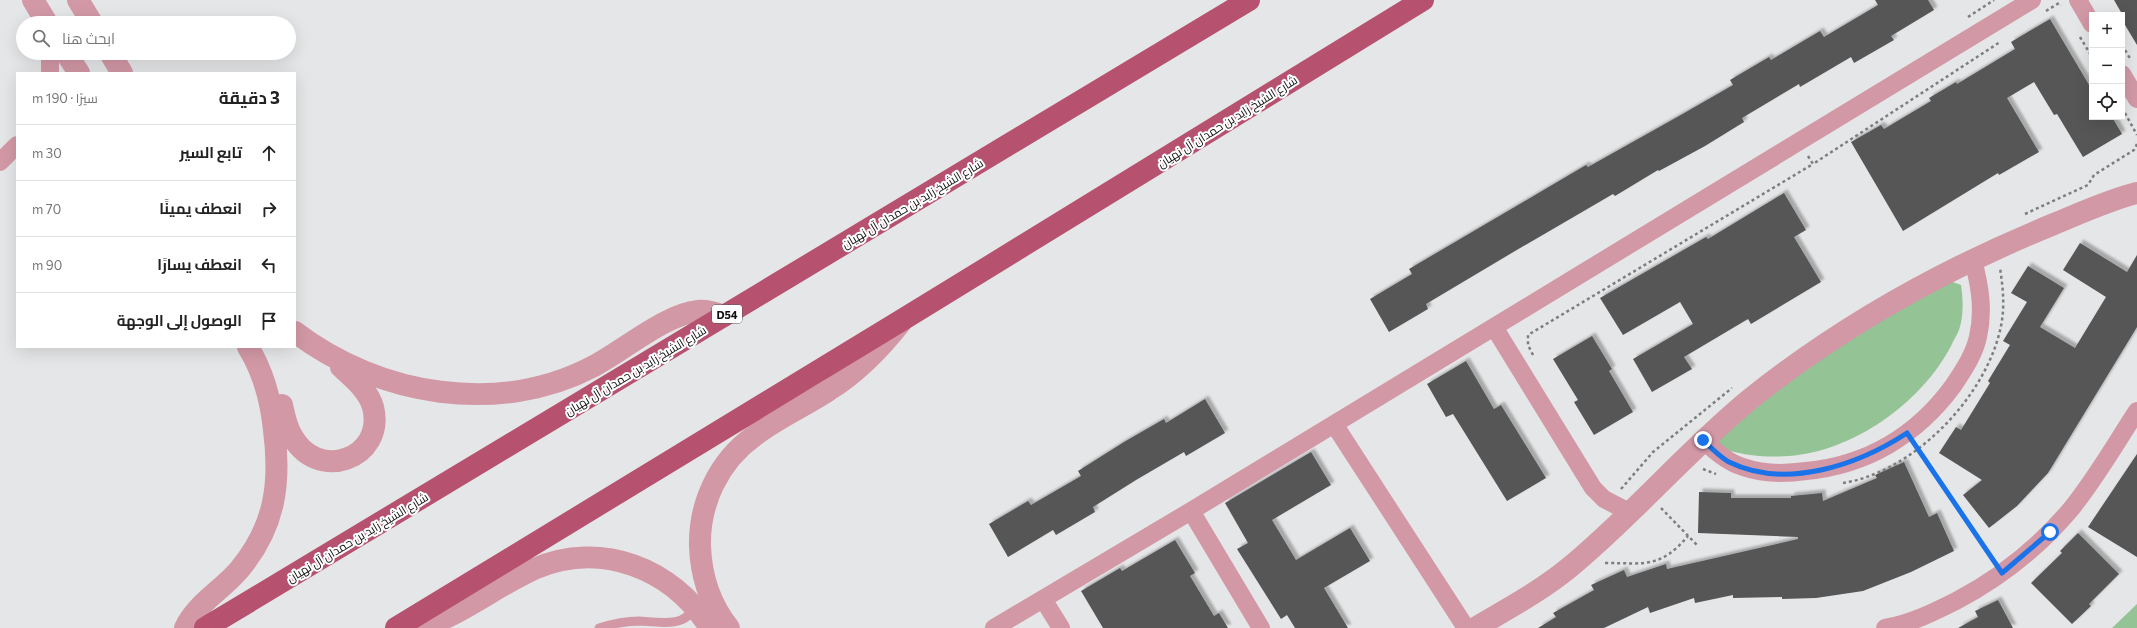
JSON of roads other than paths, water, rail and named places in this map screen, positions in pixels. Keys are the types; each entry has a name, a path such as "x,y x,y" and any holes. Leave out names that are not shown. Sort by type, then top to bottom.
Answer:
{"main road":[{"name":"شارع الشيخ زايد بن حمدان آل نهيان","path":"205,628 1249,0"},
{"name":"شارع الشيخ زايد بن حمدان آل نهيان","path":"396,628 902,320 1423,0"}],"street":[{"path":"33,0 43,16"},
{"path":"78,0 88,16"},
{"path":"994,628 1191,511 2032,0"},
{"path":"2078,0 2089,19"},
{"path":"50,60 50,72"},
{"path":"70,60 77,72"},
{"path":"114,60 121,72"},
{"path":"2128,69 2137,99"},
{"path":"0,162 16,146"},
{"path":"0,168 16,165"},
{"path":"1476,628 1537,590 1568,568 1629,512 1703,440 1749,400 1801,361 1849,328 1915,290 1976,268 2018,239 2133,192"},
{"path":"1703,440 1728,461 1743,468 1778,473 1814,471 1839,466 1869,455 1907,433 1927,417 1943,398 1970,359 1977,339 1981,318 1981,297 1976,268"},
{"path":"328,356 374,376 431,391 475,394 503,393 547,386 586,370 618,353 669,320 683,314 699,311 724,316"},
{"path":"729,628 708,592 701,559 703,515 718,476 734,454 754,435 829,391 862,366 886,342 902,320"},
{"path":"1494,327 1593,488 1604,499 1629,512"},
{"path":"262,374 275,388 291,435 299,445 320,460 332,462 344,460 355,455 364,447 370,436 374,422 373,407 366,393 356,381 328,356 296,333"},
{"path":"185,628 198,609 239,570 254,549 266,526 273,506 277,484 278,462 271,404 262,374 249,348"},
{"path":"1885,628 1931,613 2002,573 2033,548 2071,508 2137,411"},
{"path":"1334,424 1466,628"},
{"path":"1191,511 1261,628"},
{"path":"421,628 453,615 535,569 548,564 577,558 606,559 634,565 660,577 673,585 694,605 710,628"},
{"path":"1043,599 1061,628"}],"lane":[{"path":"599,628 632,622 675,625 688,618 694,605"}]}
